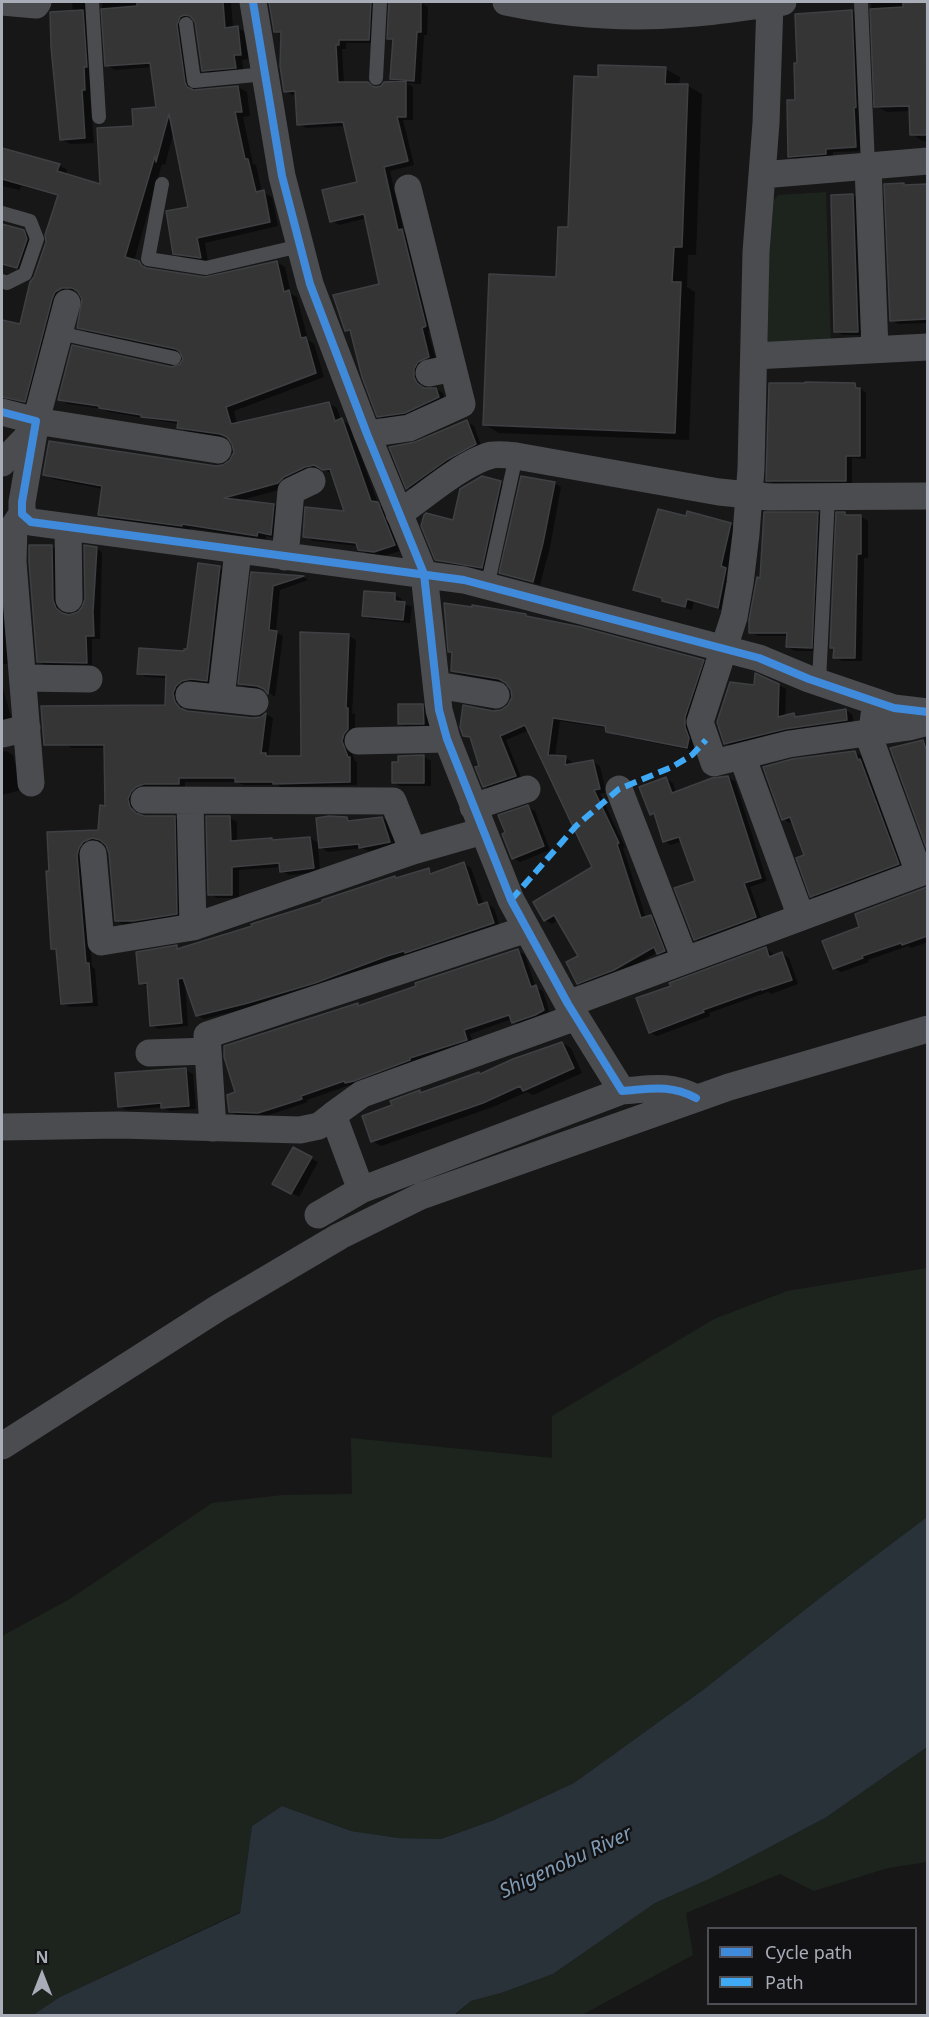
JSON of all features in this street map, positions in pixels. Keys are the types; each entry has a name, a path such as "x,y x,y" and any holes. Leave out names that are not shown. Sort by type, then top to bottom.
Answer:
{"street":[{"path":"2,2 44,3"},
{"path":"254,2 282,176 310,284 367,434 424,574 438,710 447,739 511,900 572,1010 622,1091"},
{"path":"506,2 612,16 684,8 777,2 756,252 749,496 740,583 734,617 700,722 714,763 789,744 927,723"},
{"path":"762,175 927,161"},
{"path":"868,166 875,349"},
{"path":"367,434 409,428 462,404 441,371 408,188"},
{"path":"32,783 14,731 22,678 13,562 14,526 22,514 35,425 67,303"},
{"path":"754,356 927,346"},
{"path":"2,412 35,425 218,450"},
{"path":"2,463 35,425"},
{"path":"399,514 480,459 495,454 749,496 927,496"},
{"path":"285,557 291,491 312,481"},
{"path":"22,514 31,522 464,580 759,658 864,699 894,708 927,712"},
{"path":"68,527 69,599"},
{"path":"221,698 238,551"},
{"path":"22,678 89,679"},
{"path":"437,685 496,695"},
{"path":"189,695 255,702"},
{"path":"2,1126 119,1125 300,1130 319,1126 362,1094 572,1010 685,960 923,871 871,742 874,713 864,699"},
{"path":"358,741 447,739"},
{"path":"742,756 801,917"},
{"path":"93,854 101,942 193,927 413,851 478,819 527,789"},
{"path":"619,789 685,960"},
{"path":"144,800 393,801 413,851"},
{"path":"190,801 193,927"},
{"path":"213,1128 207,1035 527,929"},
{"path":"2,1446 218,1308 340,1236 421,1196 696,1098 927,1029"},
{"path":"149,1053 208,1050"},
{"path":"318,1215 361,1190 622,1091 669,1088 683,1091 696,1098"},
{"path":"333,1115 361,1190"}],"lane":[{"path":"92,2 99,117"},
{"path":"376,78 380,2"},
{"path":"861,2 868,166"},
{"path":"186,24 194,81 265,74"},
{"path":"162,184 148,259 206,268 300,246"},
{"path":"2,213 30,221 37,239 25,274 8,283 2,281"},
{"path":"59,333 174,358"},
{"path":"487,587 516,456"},
{"path":"819,682 828,496"}],"shaded area":[{"path":"826,192 831,346 772,349 762,340 765,211 778,195"},
{"path":"927,1268 927,1517 703,1690 574,1783 494,1820 441,1839 398,1838 351,1831 282,1806 252,1826 240,1912 60,1997 33,2015 2,2016 2,1636 70,1599 212,1503 283,1495 352,1494 351,1438 552,1458 552,1416 714,1319 787,1291"},
{"path":"927,1747 927,1862 888,1868 814,1891 780,1874 686,1913 693,1955 582,2015 454,2016 471,2001 553,1974 655,1903 709,1879 825,1818"}],"water":[{"name":"Shigenobu River","path":"927,1517 927,1747 825,1818 709,1879 655,1903 553,1974 471,2001 454,2015 33,2015 60,1997 240,1913 252,1826 282,1806 351,1831 398,1838 441,1839 494,1820 574,1783 703,1690"}],"building":[{"path":"137,2 223,2 225,28 238,26 241,55 234,55 236,68 202,71 195,22 190,16 180,17 177,25 185,82 187,87 194,90 238,86 242,112 235,112 245,159 248,159 256,192 264,190 270,222 197,238 201,258 173,254 166,211 188,207 169,114 125,257 139,261 147,268 205,277 277,261 284,292 289,290 301,338 306,337 316,373 226,407 231,424 329,402 335,421 342,418 371,501 378,502 395,545 374,552 358,550 356,543 303,537 305,507 344,511 330,469 323,470 314,465 284,477 278,483 224,498 274,504 271,535 258,532 257,536 182,524 182,526 98,515 102,486 43,475 49,441 216,466 223,465 230,460 234,452 227,437 177,428 178,421 141,417 141,415 99,408 99,406 58,400 72,345 172,367 180,364 183,359 176,349 77,328 82,299 72,288 62,288 55,292 52,299 25,402 2,397 2,320 20,324 30,282 34,277 46,242 45,235 58,195 2,179 2,148 60,164 57,171 100,184 97,128 133,126 132,109 156,107 150,63 105,66 101,9 137,6"},
{"path":"269,2 371,2 369,40 339,40 339,45 336,45 338,82 368,82 376,87 381,86 384,82 406,81 406,117 397,117 408,161 384,167 398,230 402,229 426,326 422,328 429,357 418,362 414,369 414,377 417,383 424,388 436,388 439,397 405,413 377,417 362,377 350,330 345,331 333,295 379,284 364,214 330,222 322,190 357,182 343,122 297,125 295,91 284,92 280,66 281,32 274,32"},
{"path":"389,2 421,2 421,32 417,32 414,81 390,79 393,39 387,39"},
{"path":"926,2 927,135 910,135 909,106 874,107 870,9 903,7 903,3"},
{"path":"83,10 87,67 84,67 85,90 82,90 85,138 60,140 50,12"},
{"path":"852,10 856,147 826,149 826,154 788,157 787,100 795,100 794,63 797,63 795,14"},
{"path":"598,65 666,67 665,84 688,84 682,247 674,247 672,282 681,282 675,433 483,425 489,274 556,277 558,227 568,227 574,76 598,77"},
{"path":"904,183 904,185 927,184 927,319 890,321 884,184"},
{"path":"853,194 858,332 834,332 831,195"},
{"path":"2,224 24,230 27,239 17,268 2,264"},
{"path":"769,383 855,383 856,388 860,388 860,456 846,456 846,481 766,481"},
{"path":"467,420 476,444 448,459 406,489 389,447 415,442"},
{"path":"482,476 501,481 482,568 435,560 421,526 424,515 426,513 453,520 460,489"},
{"path":"521,476 555,482 533,582 499,573"},
{"path":"658,509 686,516 687,511 731,523 721,566 726,568 718,608 687,599 685,607 633,590"},
{"path":"764,512 818,512 812,648 786,647 787,633 749,633 749,620 757,577 760,578"},
{"path":"836,512 845,512 845,515 861,515 861,554 857,554 855,658 833,658 834,648 830,648"},
{"path":"29,545 52,545 53,600 56,608 69,615 78,612 85,599 84,545 97,547 93,612 94,636 86,636 87,663 37,662"},
{"path":"198,563 220,566 207,681 191,679 182,681 173,693 175,702 187,711 253,718 261,717 266,713 261,753 266,753 266,756 301,756 300,632 349,634 346,708 348,708 348,729 342,741 350,757 350,782 273,784 273,782 235,782 235,778 179,778 179,784 144,784 136,787 128,799 130,807 136,813 144,816 175,816 177,914 133,921 115,921 109,853 106,845 92,838 83,842 77,855 86,963 89,963 92,1002 61,1004 56,949 51,949 46,871 49,871 47,832 98,830 100,805 105,806 104,745 44,745 41,706 165,705 166,675 137,674 139,648 184,651 187,649"},
{"path":"251,572 304,576 273,586 269,630 277,631 268,694 257,686 238,684"},
{"path":"364,591 395,593 395,601 405,602 403,620 362,616"},
{"path":"444,603 526,614 526,616 581,627 704,660 685,717 685,727 689,738 687,748 606,732 605,726 553,718 548,755 566,756 565,765 593,760 600,789 594,790 619,843 617,844 641,918 651,915 665,951 657,954 654,947 614,970 577,984 566,962 578,956 554,915 544,921 533,902 592,867 525,725 500,736 516,776 483,787 475,767 479,766 470,737 463,736 460,727 463,705 493,711 501,710 508,705 512,697 511,690 499,679 451,671 452,652 448,652"},
{"path":"755,673 779,684 778,717 794,713 795,717 846,709 847,720 785,729 724,744 717,722 730,682 754,685"},
{"path":"398,704 423,704 424,724 398,724"},
{"path":"923,740 927,752 927,850 890,748"},
{"path":"855,751 899,864 810,897 796,858 804,855 790,817 782,820 763,767 792,759"},
{"path":"424,755 424,783 392,783 392,762 398,762 398,756"},
{"path":"728,776 761,878 744,883 756,917 694,940 674,888 695,881 679,837 663,842 654,813 650,815 639,787 666,777 672,793 712,778"},
{"path":"528,805 544,846 512,859 502,834 505,832 498,815"},
{"path":"206,816 230,816 231,841 310,837 314,868 280,872 279,863 232,867 232,895 208,895"},
{"path":"347,817 348,821 382,817 390,842 359,848 359,844 319,848 316,818"},
{"path":"464,862 478,905 487,902 494,923 405,953 404,951 387,956 315,983 196,1016 183,978 178,979 182,1023 150,1026 147,983 139,984 136,952 177,945 177,949 252,926 251,924 395,876 396,878 429,868 430,874"},
{"path":"927,887 927,936 862,956 863,958 833,969 822,941 859,927 855,914"},
{"path":"766,947 769,957 782,952 792,980 703,1010 704,1012 649,1033 636,998 671,986 669,983"},
{"path":"518,949 531,987 536,985 544,1010 512,1023 509,1015 464,1030 467,1040 410,1058 410,1060 354,1081 345,1083 344,1081 301,1096 302,1099 258,1113 229,1112 227,1095 235,1092 224,1057 224,1046 358,1003 358,1006 416,986 415,983"},
{"path":"562,1042 574,1068 523,1091 520,1086 483,1103 371,1142 362,1116 392,1105 390,1101 479,1072 480,1074 513,1059"},
{"path":"186,1068 189,1106 161,1108 161,1103 118,1107 115,1073"},
{"path":"293,1147 312,1157 291,1194 272,1184"}],"marked path":[{"path":"511,900 576,826 619,789 672,767 692,755 706,740"}],"cycle path":[{"path":"253,2 282,176 310,284 367,434 424,574 439,710 447,739 511,900 568,1004 622,1091 668,1089 696,1098"},
{"path":"2,412 36,421 22,502 22,514 31,522 464,580 759,658 809,679 894,708 928,712"}]}
